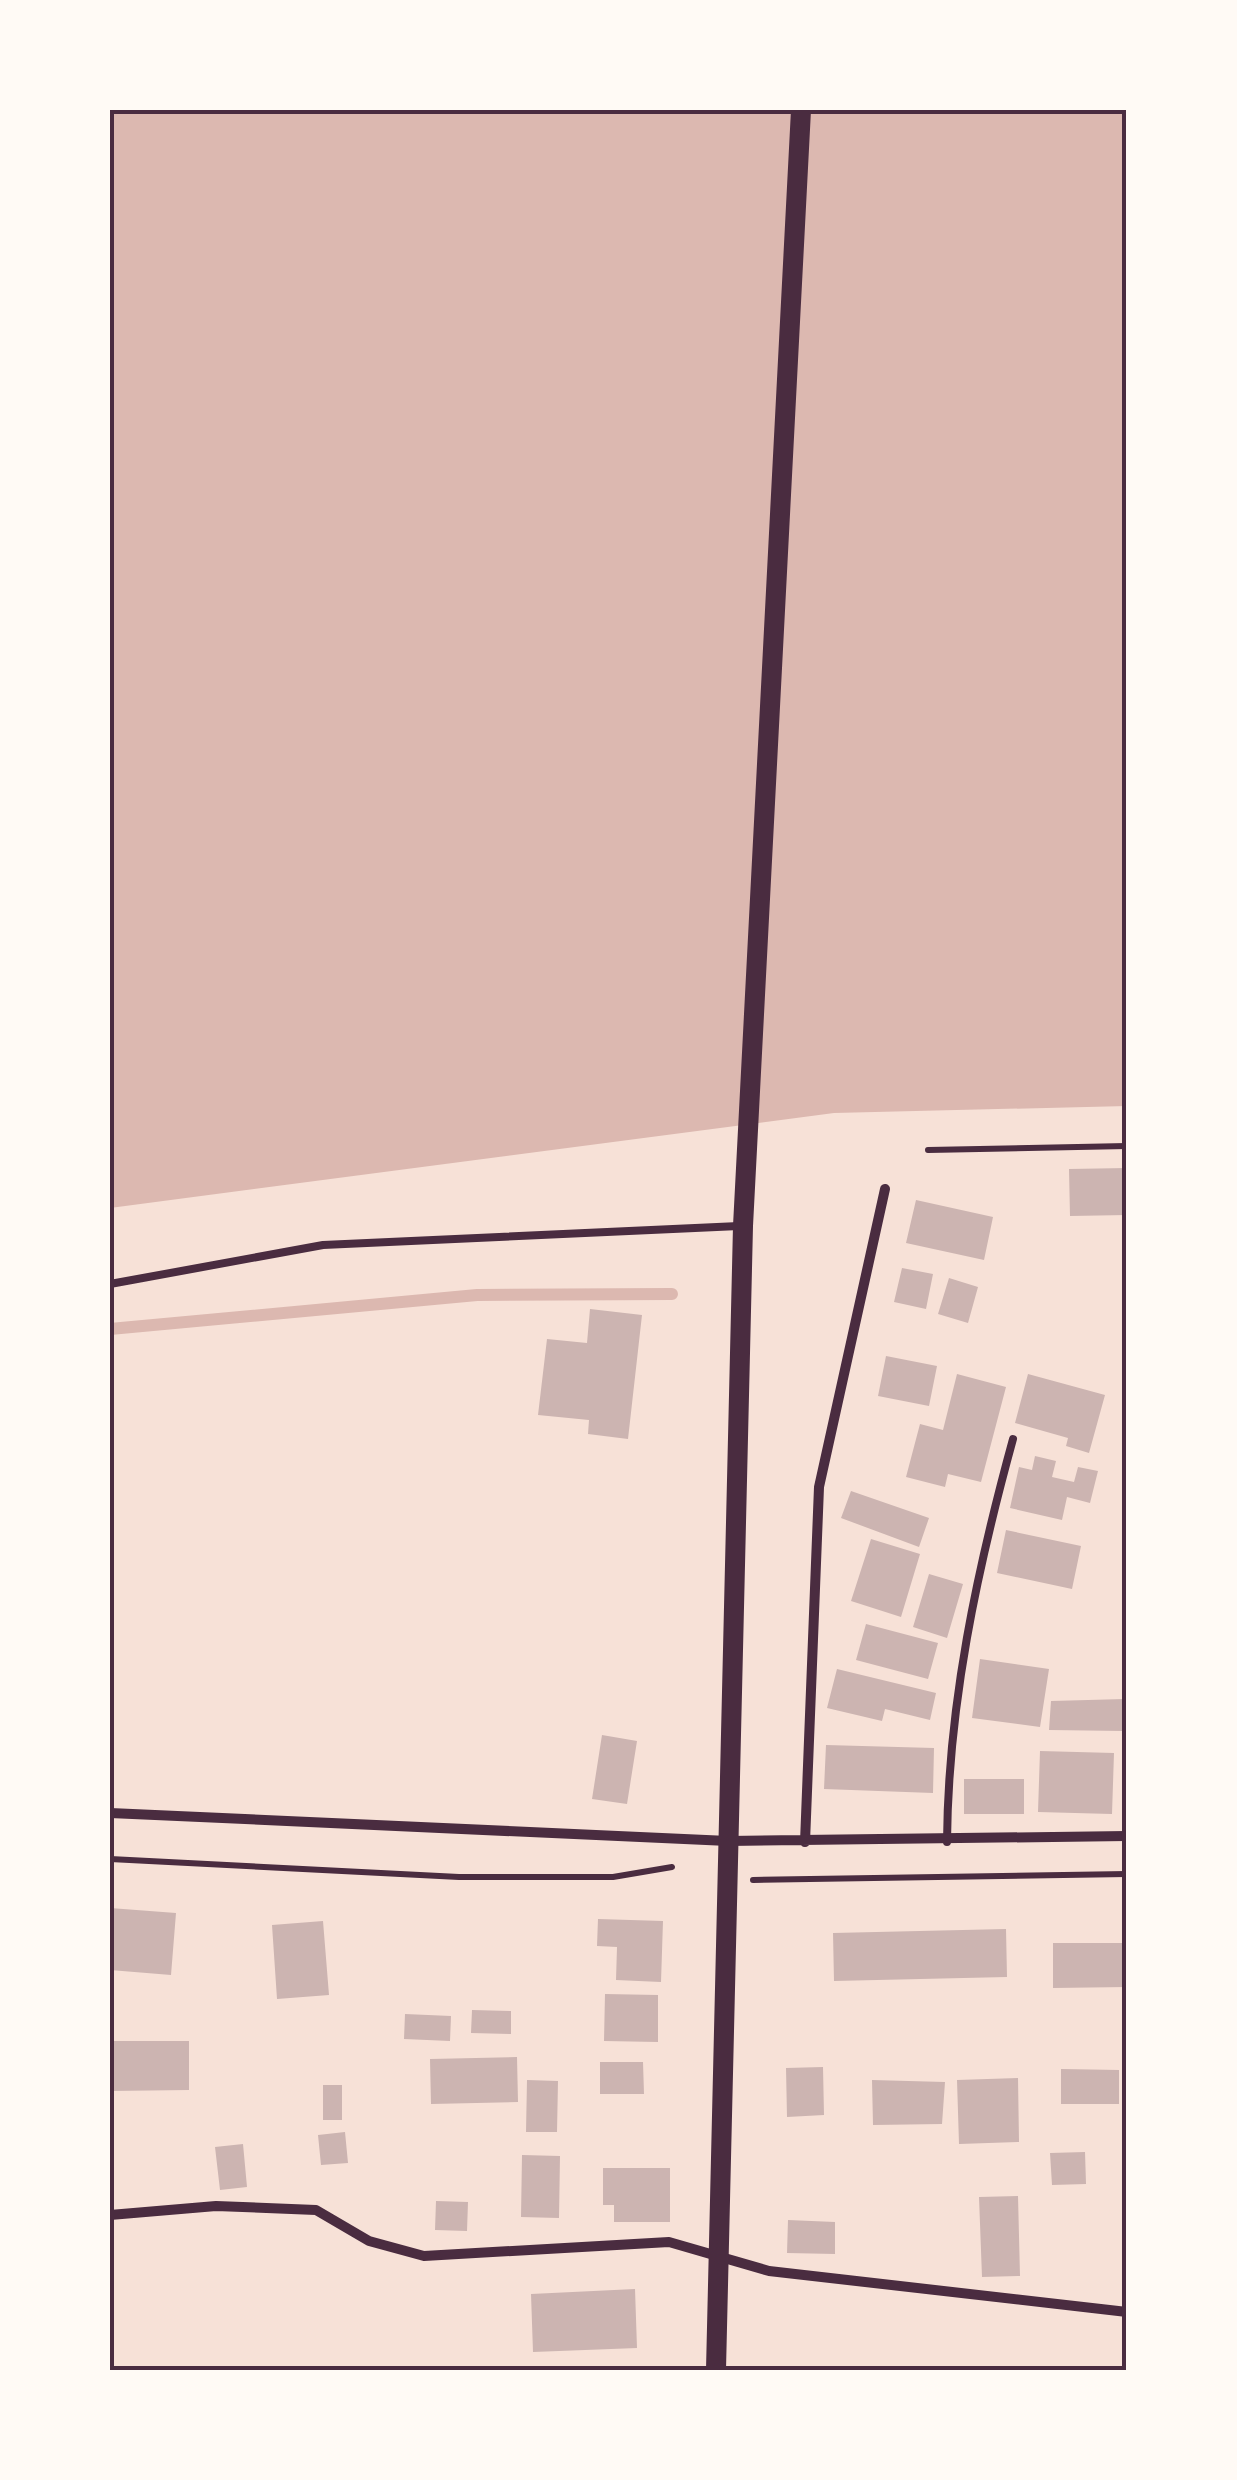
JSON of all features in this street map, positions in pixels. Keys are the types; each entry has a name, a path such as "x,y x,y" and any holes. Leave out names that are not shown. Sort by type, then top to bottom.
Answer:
{"main road":[{"path":"716,2370 743,1226 801,110"}],"street":[{"path":"805,1842 819,1487 885,1189"},
{"path":"110,1813 727,1849 805,1842 1127,1836"},
{"path":"110,2215 216,2206 316,2210 368,2241 424,2256 670,2242 769,2271 1127,2312"}],"lane":[{"path":"110,1284 323,1244 743,1226"},
{"path":"947,1842 948,1772 982,1550 1013,1439"}],"path":[{"path":"928,1150 1127,1146"},
{"path":"110,1859 459,1877 613,1878 727,1849"},
{"path":"726,1880 1127,1874"}],"shaded area":[{"path":"110,110 1127,110 1127,1106 834,1113 110,1208"}],"building":[{"path":"1127,1168 1127,1215 1070,1216 1069,1169"},
{"path":"916,1200 993,1217 984,1260 906,1243"},
{"path":"902,1268 933,1274 926,1309 894,1302"},
{"path":"949,1278 978,1287 968,1323 938,1314"},
{"path":"590,1309 642,1315 628,1439 588,1434 589,1420 538,1415 547,1339 587,1343"},
{"path":"886,1356 937,1366 929,1406 878,1396"},
{"path":"957,1374 1006,1387 981,1482 948,1474 945,1487 906,1477 920,1424 943,1430"},
{"path":"1028,1374 1105,1395 1089,1453 1066,1446 1068,1438 1015,1423"},
{"path":"1035,1456 1056,1461 1052,1477 1074,1482 1078,1467 1098,1471 1090,1503 1067,1497 1062,1520 1010,1508 1019,1467 1032,1470"},
{"path":"851,1491 929,1518 919,1547 841,1518"},
{"path":"1006,1530 1081,1546 1072,1589 997,1573"},
{"path":"871,1539 920,1554 901,1617 851,1601"},
{"path":"929,1574 963,1584 947,1638 913,1627"},
{"path":"866,1624 938,1643 928,1679 856,1660"},
{"path":"980,1659 1049,1669 1040,1727 972,1718"},
{"path":"837,1669 936,1693 930,1720 885,1709 882,1721 827,1708"},
{"path":"1125,1699 1124,1731 1049,1730 1051,1701"},
{"path":"602,1735 637,1741 627,1804 592,1799"},
{"path":"826,1745 934,1748 933,1793 824,1789"},
{"path":"1040,1751 1114,1753 1112,1814 1038,1812"},
{"path":"964,1779 1024,1779 1024,1814 964,1814"},
{"path":"110,1908 176,1913 171,1975 110,1970"},
{"path":"598,1919 663,1921 661,1982 616,1980 617,1947 597,1946"},
{"path":"323,1921 329,1995 277,1999 272,1925"},
{"path":"1006,1929 1007,1977 834,1981 833,1933"},
{"path":"1053,1943 1127,1943 1127,1987 1053,1988"},
{"path":"605,1994 658,1995 658,2042 604,2041"},
{"path":"472,2010 511,2011 511,2034 471,2033"},
{"path":"405,2014 451,2016 450,2041 404,2039"},
{"path":"110,2041 189,2041 189,2090 110,2091"},
{"path":"517,2057 518,2102 431,2104 430,2059"},
{"path":"600,2062 643,2062 644,2094 600,2094"},
{"path":"823,2067 824,2115 787,2117 786,2068"},
{"path":"1061,2069 1119,2070 1119,2104 1061,2104"},
{"path":"1018,2078 1019,2142 959,2144 957,2080"},
{"path":"527,2080 558,2081 557,2132 526,2132"},
{"path":"872,2080 945,2082 942,2124 873,2125"},
{"path":"323,2085 342,2085 342,2120 323,2120"},
{"path":"345,2132 348,2163 321,2165 318,2135"},
{"path":"243,2144 247,2187 220,2190 215,2147"},
{"path":"1085,2152 1086,2184 1052,2185 1050,2153"},
{"path":"522,2155 560,2156 559,2218 521,2217"},
{"path":"603,2168 670,2168 670,2222 614,2222 614,2205 603,2205"},
{"path":"1018,2196 1020,2276 982,2277 979,2197"},
{"path":"436,2201 468,2202 467,2231 435,2230"},
{"path":"788,2220 835,2222 835,2254 787,2253"},
{"path":"635,2289 637,2348 533,2352 531,2294"}],"waterway":[{"path":"110,1329 477,1295 672,1294"}]}
